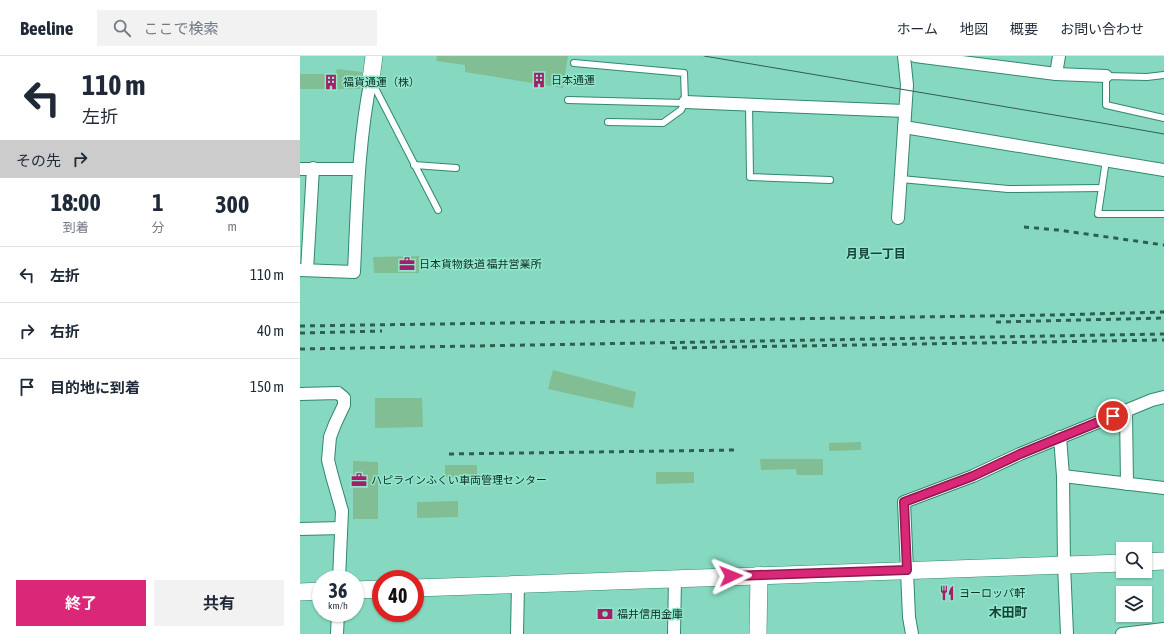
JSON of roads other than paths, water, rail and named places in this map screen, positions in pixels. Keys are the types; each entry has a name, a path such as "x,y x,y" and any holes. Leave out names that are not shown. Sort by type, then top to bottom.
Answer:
{"street":[{"path":"313,168 303,270 354,272 359,169 365,107 374,56"},
{"path":"898,218 907,85 904,56"},
{"path":"915,56 973,60 1056,74 1106,76"},
{"path":"1056,74 1059,56"},
{"path":"684,102 905,111"},
{"path":"904,127 1164,170"},
{"path":"300,169 359,169"},
{"path":"300,394 338,394 344,398 344,405 330,437 328,460 342,511 340,570"},
{"path":"912,634 909,617 904,502 973,476 1060,437 1164,397"},
{"path":"1126,411 1127,484"},
{"path":"1060,437 1063,476 1064,565 1067,634"},
{"path":"1063,476 1164,488"},
{"path":"300,529 341,528"},
{"path":"1152,562 1164,561"},
{"path":"424,588 1116,563"},
{"path":"758,634 759,575"},
{"path":"674,634 675,578"},
{"path":"517,634 518,585"},
{"path":"300,592 312,591"},
{"path":"337,634 338,622"},
{"path":"1122,634 1164,629"}],"lane":[{"path":"574,63 684,73 684,102 680,110 663,123 608,122"},
{"path":"1164,75 1147,77 1106,76 1106,105 1164,118"},
{"path":"371,79 438,210"},
{"path":"568,100 684,102"},
{"path":"749,104 750,177 830,180"},
{"path":"1106,160 1098,214 1164,214"},
{"path":"414,165 456,168"},
{"path":"900,179 1008,189 1102,188"}],"tram line":[{"path":"704,56 1164,134"}],"railway":[{"path":"1024,227 1058,230 1164,245"},
{"path":"300,326 1053,315 1164,312"},
{"path":"996,322 1164,318"},
{"path":"300,333 382,331"},
{"path":"300,349 1164,334"},
{"path":"672,348 1164,340"},
{"path":"449,454 737,450"}],"place":[{"name":"日本通運","path":"539,80"},
{"name":"福貨通運（株）","path":"331,82"},
{"name":"日本貨物鉄道 福井営業所","path":"407,264"},
{"name":"ハピラインふくい車両管理センター","path":"359,480"},
{"name":"ヨーロッパ軒","path":"947,593"},
{"name":"福井信用金庫","path":"605,614"}],"district":[{"name":"月見一丁目","path":"876,254"},
{"name":"木田町","path":"1008,612"}]}
